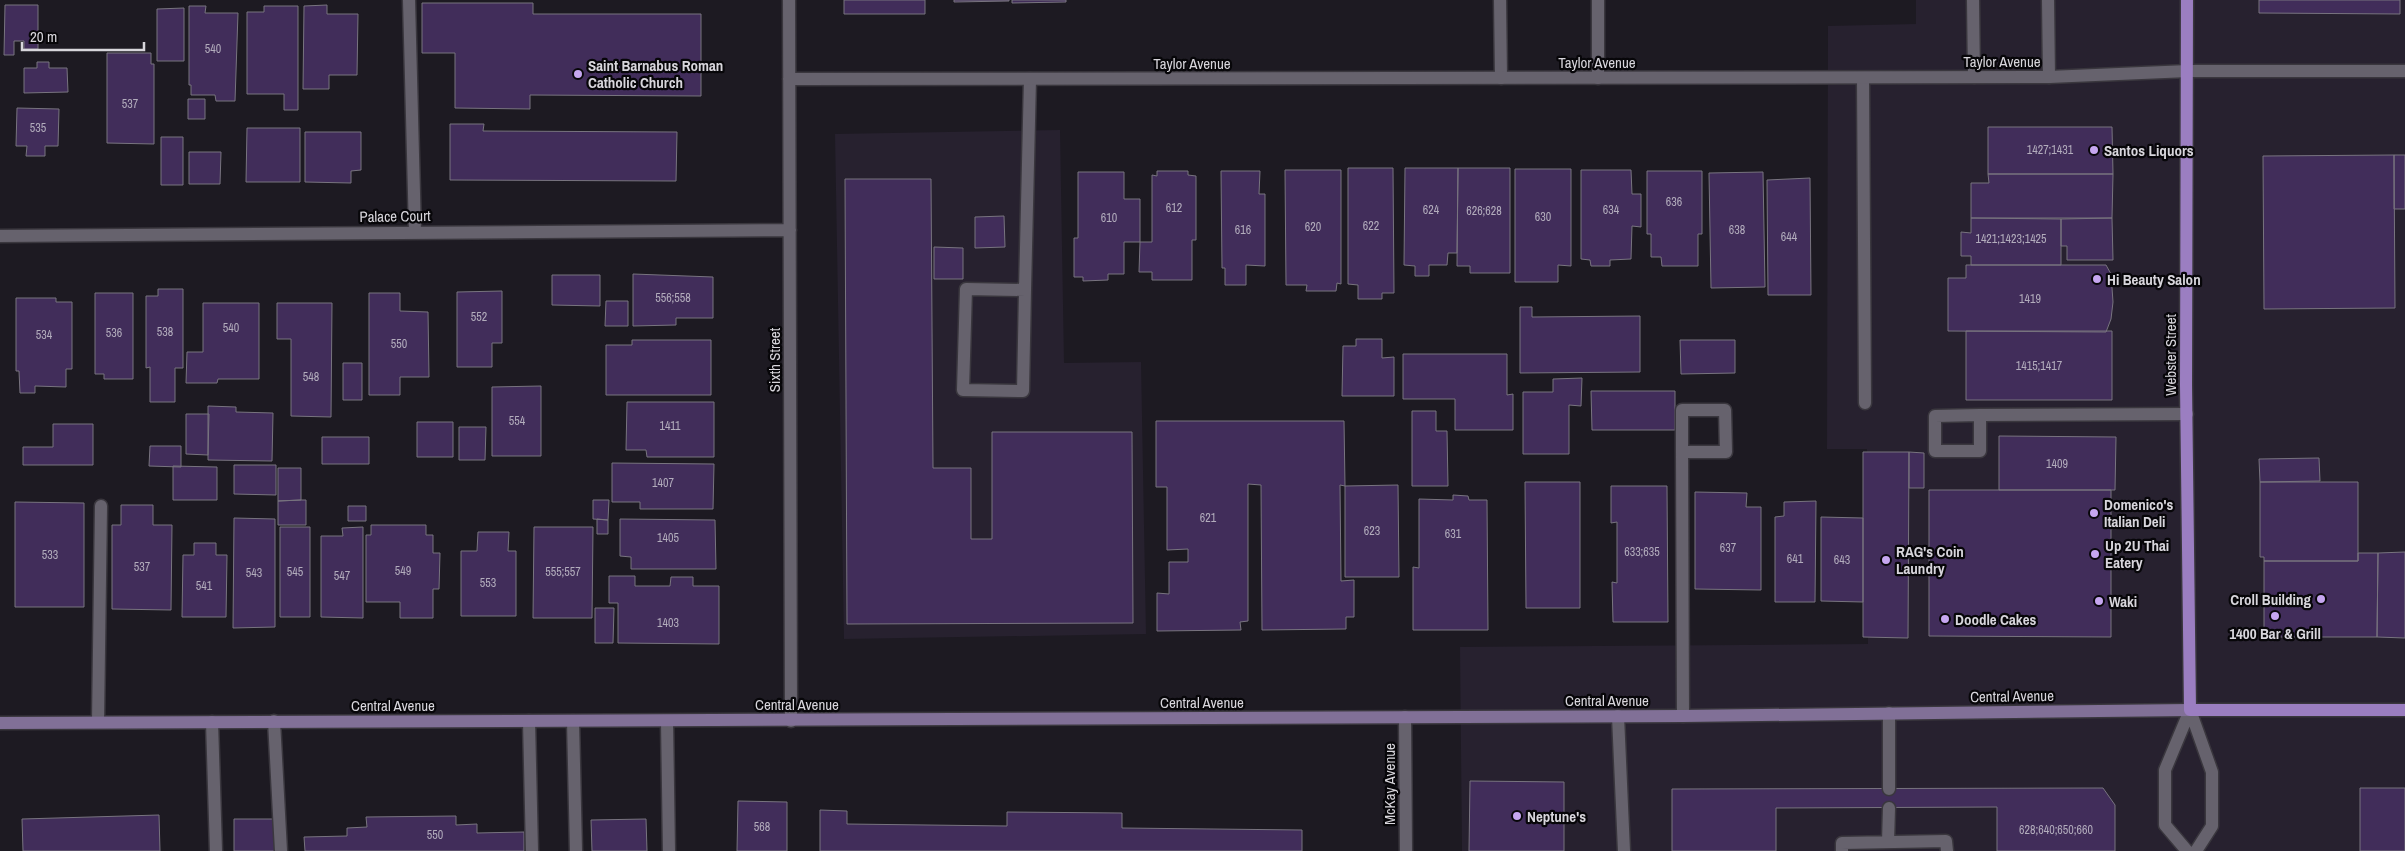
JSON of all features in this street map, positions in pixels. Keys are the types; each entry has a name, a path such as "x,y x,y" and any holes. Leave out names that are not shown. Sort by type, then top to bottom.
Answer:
{"main road":[{"name":"Webster Street","path":"2187,0 2186,414 2190,710"},
{"name":"Central Avenue","path":"2190,710 2405,710"}],"street":[{"path":"409,0 415,232"},
{"name":"Sixth Street","path":"789,0 791,721"},
{"path":"1500,0 1501,78"},
{"path":"1598,0 1598,78"},
{"path":"1974,0 1974,77"},
{"path":"2048,0 2049,78"},
{"name":"Taylor Avenue","path":"789,80 2049,78 2188,71 2405,71"},
{"path":"1863,78 1865,403"},
{"path":"1025,290 966,289 963,390 1022,391 1025,290 1030,79"},
{"name":"Palace Court","path":"0,236 790,230"},
{"path":"1682,452 1726,452 1725,410 1682,410 1682,452 1683,716"},
{"path":"1980,415 1980,451 1936,451 1935,416 1980,415 2186,414"},
{"path":"98,722 101,506"},
{"name":"Central Avenue","path":"0,723 1683,716 2190,710"},
{"name":"Webster Street","path":"2186,851 2165,825 2164,770 2190,710"},
{"name":"Webster Street","path":"2190,710 2212,772 2212,826 2196,851"},
{"path":"1889,714 1889,789"},
{"path":"1618,716 1624,851"},
{"name":"McKay Avenue","path":"1405,717 1406,851"},
{"path":"274,721 281,851"},
{"path":"529,721 532,851"},
{"path":"573,721 576,851"},
{"path":"666,721 670,851"},
{"path":"212,722 216,851"},
{"path":"1888,842 1889,808"},
{"path":"1842,851 1842,843 1946,841 1947,851"}],"shaded area":[{"path":"1916,0 2405,0 2405,851 1462,851 1460,647 1868,644 1867,449 1827,449 1828,26 1916,24"},
{"path":"1060,130 1064,363 1141,362 1146,634 844,639 835,134"}],"building":[{"path":"844,0 925,0 925,14 844,14"},
{"path":"954,0 1009,0 1009,1 954,2"},
{"path":"1012,0 1066,0 1066,2 1012,3"},
{"path":"2259,0 2400,0 2400,14 2259,13"},
{"name":"Saint Barnabus Roman Catholic Church","path":"422,3 533,3 533,14 701,14 701,96 530,95 530,109 455,108 455,53 422,53"},
{"path":"5,5 38,5 38,49 24,49 24,41 14,41 14,55 4,55"},
{"path":"327,5 327,14 358,14 357,75 329,75 329,89 303,89 304,6"},
{"path":"189,6 206,6 205,13 238,13 235,101 216,101 215,95 191,95 191,85 189,85"},
{"path":"264,6 298,6 298,110 284,110 284,94 247,94 247,12 264,12"},
{"path":"184,8 184,61 157,61 157,9"},
{"path":"107,53 151,53 151,64 154,64 154,144 107,143"},
{"path":"37,62 49,62 49,68 67,68 68,92 24,93 24,68 37,68"},
{"path":"188,99 205,99 205,119 188,119"},
{"path":"17,108 59,109 58,146 45,146 45,156 26,156 27,146 16,146"},
{"path":"450,124 484,124 483,131 677,132 676,181 450,180"},
{"path":"1988,127 2112,127 2113,174 1988,174"},
{"path":"247,128 300,128 300,182 246,182"},
{"path":"305,132 361,132 361,170 351,171 351,183 305,182"},
{"path":"161,137 183,137 183,185 161,185"},
{"path":"189,152 221,152 220,184 189,184"},
{"path":"2394,155 2395,308 2264,309 2263,156"},
{"path":"2394,155 2405,155 2405,209 2394,209"},
{"path":"1348,168 1393,168 1394,293 1382,293 1382,299 1358,299 1358,285 1348,284"},
{"path":"1405,168 1458,168 1457,253 1448,253 1447,265 1429,265 1429,276 1415,276 1415,266 1404,265"},
{"path":"1458,168 1510,168 1510,273 1470,273 1470,266 1457,266"},
{"path":"1515,169 1571,169 1571,266 1558,265 1558,282 1515,282"},
{"path":"1285,170 1341,170 1341,284 1337,283 1336,291 1306,291 1307,285 1286,285"},
{"path":"1581,170 1631,170 1632,194 1641,194 1641,227 1632,226 1631,259 1610,260 1610,266 1591,266 1590,260 1581,259"},
{"path":"1157,171 1188,171 1188,175 1196,176 1196,240 1192,240 1192,280 1152,280 1152,272 1139,272 1140,242 1152,242 1152,175 1157,176"},
{"path":"1221,171 1260,171 1259,194 1265,194 1265,266 1246,265 1246,285 1225,285 1225,268 1222,268"},
{"path":"1647,171 1702,171 1702,234 1698,234 1698,266 1662,266 1661,257 1651,257 1651,234 1647,234"},
{"path":"1078,172 1124,172 1124,199 1140,199 1140,242 1124,242 1124,274 1108,274 1108,280 1083,281 1083,277 1074,277 1074,238 1078,238"},
{"path":"1763,172 1765,287 1711,288 1709,173"},
{"path":"1988,174 2113,174 2112,218 1971,218 1971,183 1989,183"},
{"path":"1810,178 1811,295 1768,295 1767,180"},
{"path":"845,179 931,179 933,468 971,468 971,539 992,539 992,432 1132,432 1133,623 847,624"},
{"path":"1004,216 1005,247 975,248 975,217"},
{"path":"1971,218 2061,219 2061,265 1971,265 1971,256 1961,256 1961,232 1971,233"},
{"path":"2112,218 2113,260 2067,260 2067,246 2061,246 2061,219"},
{"path":"934,247 963,248 963,279 934,279"},
{"path":"1966,265 2106,265 2111,274 2113,302 2111,319 2106,332 1948,331 1948,278 1966,278"},
{"path":"633,274 713,277 713,318 676,318 676,325 633,326"},
{"path":"552,275 600,275 600,306 552,305"},
{"path":"158,289 183,289 183,368 175,368 175,402 150,402 150,367 146,368 146,296 158,296"},
{"path":"502,291 502,343 492,343 492,367 457,367 457,292"},
{"path":"95,293 133,293 133,379 104,379 104,374 95,374"},
{"path":"369,293 400,293 400,311 428,312 429,377 400,377 400,395 369,395"},
{"path":"16,298 56,298 56,302 72,302 72,369 66,369 66,387 35,386 35,393 20,393 19,371 16,371"},
{"path":"606,301 628,301 628,326 605,326"},
{"path":"203,303 259,303 259,379 218,379 217,383 186,383 187,352 203,352"},
{"path":"277,303 332,303 331,417 291,416 291,339 277,339"},
{"path":"1520,307 1532,307 1532,317 1640,316 1640,372 1520,373"},
{"path":"1966,331 2112,331 2112,400 1966,400"},
{"path":"1356,339 1382,339 1382,358 1394,357 1394,396 1342,396 1343,346 1356,346"},
{"path":"632,340 711,340 711,395 606,395 606,345 632,345"},
{"path":"1680,340 1735,340 1735,373 1681,374"},
{"path":"1403,354 1507,354 1507,395 1513,394 1513,430 1455,430 1455,399 1403,399"},
{"path":"343,363 362,363 362,400 343,400"},
{"path":"1582,378 1581,406 1569,405 1569,454 1523,454 1523,392 1553,392 1553,379"},
{"path":"541,386 541,456 492,456 492,387"},
{"path":"1591,391 1675,391 1675,430 1592,430"},
{"path":"627,402 714,402 714,457 647,457 646,450 626,450"},
{"path":"208,406 236,407 236,412 273,413 272,461 208,460"},
{"path":"1412,411 1436,411 1436,431 1447,431 1448,486 1412,486"},
{"path":"186,414 209,414 208,455 186,454"},
{"path":"1156,421 1344,421 1345,486 1340,485 1341,581 1354,580 1354,617 1346,617 1346,629 1262,630 1261,485 1248,484 1248,621 1240,622 1241,630 1157,631 1157,593 1169,594 1169,562 1188,562 1188,549 1167,550 1167,487 1156,487"},
{"path":"417,422 453,422 453,457 417,457"},
{"path":"53,424 93,424 93,465 23,465 23,447 53,447"},
{"path":"459,427 486,427 485,460 459,460"},
{"path":"1999,436 2116,437 2115,490 1999,490"},
{"path":"322,437 369,437 369,464 322,464"},
{"path":"150,446 181,446 181,467 149,466"},
{"name":"RAG's Coin Laundry","path":"1863,452 1909,452 1908,638 1863,637"},
{"path":"1909,452 1924,453 1924,488 1909,488"},
{"path":"2319,458 2320,481 2260,482 2259,459"},
{"path":"612,463 714,464 713,509 640,509 640,502 612,502"},
{"path":"234,465 276,465 276,495 234,494"},
{"path":"173,466 217,467 217,500 173,500"},
{"path":"278,468 301,468 301,500 278,501"},
{"path":"1525,482 1580,482 1580,608 1526,608"},
{"path":"2260,482 2358,482 2358,561 2264,561 2264,557 2260,557"},
{"path":"1398,485 1399,577 1345,577 1345,486"},
{"path":"1611,486 1667,486 1668,622 1613,622 1612,582 1617,583 1617,522 1611,523"},
{"path":"1929,490 2111,490 2111,637 1929,636"},
{"path":"1695,492 1747,493 1746,507 1761,507 1761,590 1695,589"},
{"path":"1453,495 1468,496 1469,500 1487,500 1488,630 1413,630 1413,567 1419,568 1419,499 1453,500"},
{"path":"306,500 306,525 278,525 278,501"},
{"path":"593,500 609,500 608,520 593,519"},
{"path":"1816,501 1815,602 1775,602 1775,517 1784,516 1784,502"},
{"path":"15,502 84,503 84,607 15,607"},
{"path":"121,505 153,505 153,525 172,525 171,610 112,609 112,525 121,525"},
{"path":"348,506 366,506 366,521 348,521"},
{"path":"1821,517 1863,518 1863,602 1821,601"},
{"path":"234,518 275,519 275,627 233,628"},
{"path":"597,519 608,520 608,534 597,534"},
{"path":"620,519 715,520 716,569 631,569 631,557 620,556"},
{"path":"371,525 426,525 426,535 433,535 433,553 440,553 439,589 433,589 433,618 400,618 400,602 366,602 366,535 371,535"},
{"path":"280,527 310,527 310,617 280,617"},
{"path":"363,527 363,618 321,617 321,536 343,536 342,528"},
{"path":"534,527 593,527 592,618 533,618"},
{"path":"478,532 509,532 508,551 516,551 516,616 461,616 461,551 477,551"},
{"path":"194,543 216,543 216,555 227,555 226,617 182,617 183,555 194,555"},
{"path":"2405,552 2405,638 2377,637 2378,553"},
{"name":"Croll Building","path":"2358,553 2378,553 2377,637 2264,637 2264,561 2358,561"},
{"path":"609,576 635,576 635,586 670,586 671,577 693,577 693,586 719,586 719,644 618,643 618,603 609,603"},
{"path":"595,608 614,608 613,643 595,643"},
{"name":"Neptune's","path":"1470,781 1564,782 1564,851 1469,851"},
{"path":"2103,788 2115,805 2115,851 1997,851 1997,807 1776,808 1776,851 1672,851 1672,789"},
{"path":"2360,788 2405,788 2405,851 2360,851"},
{"path":"738,801 787,802 787,851 737,851"},
{"path":"820,810 847,811 847,824 1007,826 1007,812 1122,813 1122,828 1302,830 1302,851 820,851"},
{"path":"159,815 160,851 23,851 22,819"},
{"path":"456,816 456,825 477,824 477,833 524,832 524,851 305,851 304,837 347,836 347,828 367,827 366,817"},
{"path":"234,819 274,819 275,851 234,851"},
{"path":"646,819 647,851 592,851 591,820"}],"place":[{"name":"Saint Barnabus Roman Catholic Church","path":"578,74"},
{"name":"Santos Liquors","path":"2094,150"},
{"name":"Hi Beauty Salon","path":"2097,279"},
{"name":"Domenico's Italian Deli","path":"2094,513"},
{"name":"Up 2U Thai Eatery","path":"2095,554"},
{"name":"RAG's Coin Laundry","path":"1886,560"},
{"name":"Croll Building","path":"2321,599"},
{"name":"Waki","path":"2099,601"},
{"name":"1400 Bar & Grill","path":"2275,616"},
{"name":"Doodle Cakes","path":"1945,619"},
{"name":"Neptune's","path":"1517,816"}]}
